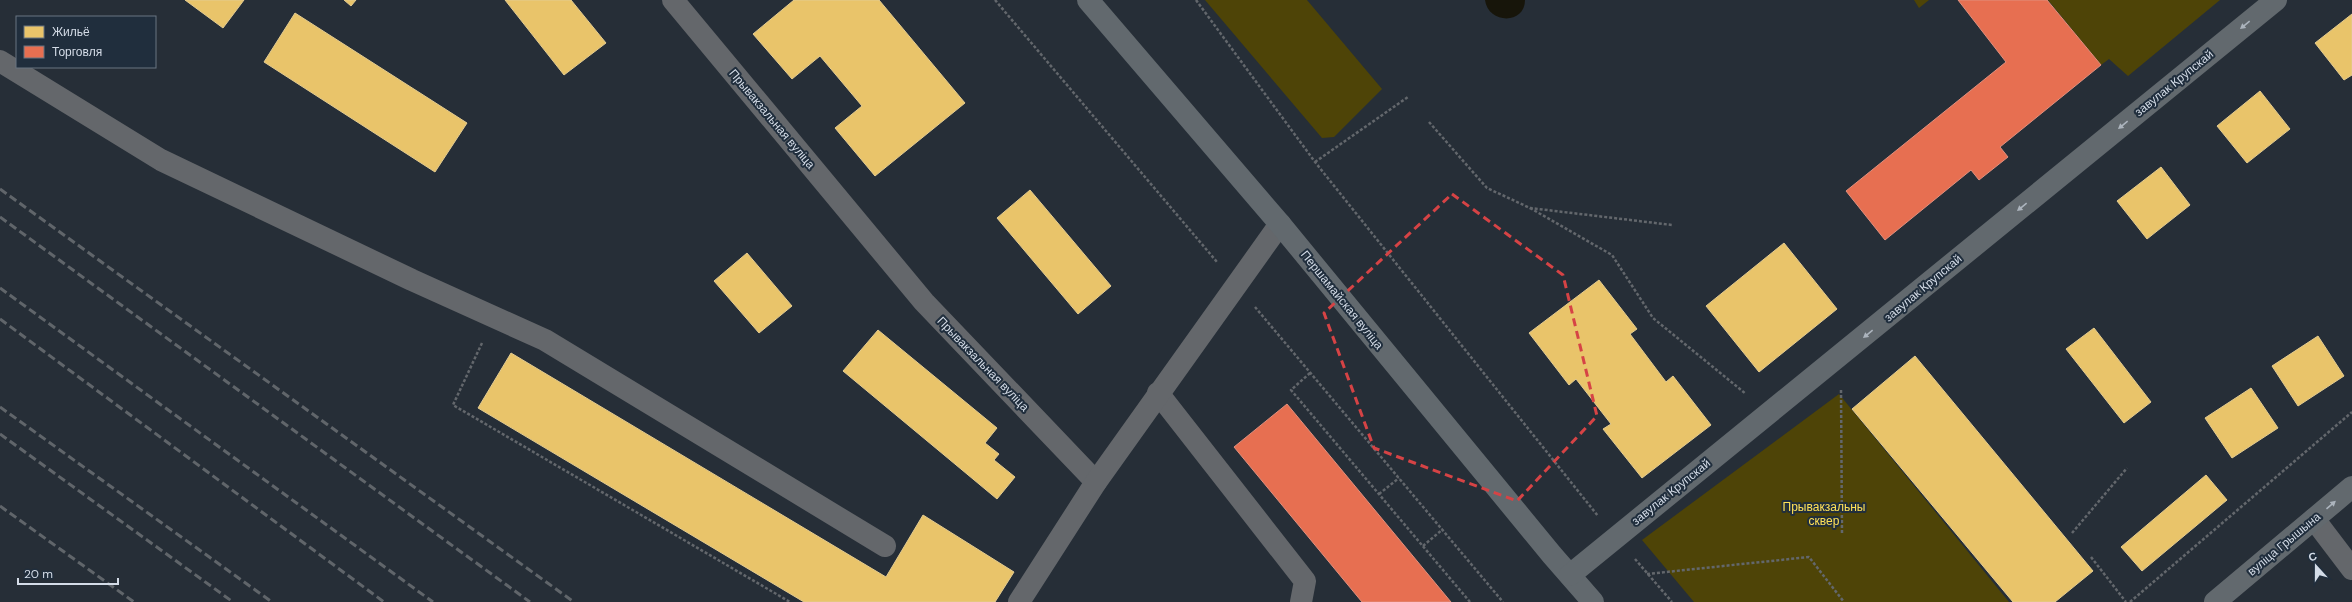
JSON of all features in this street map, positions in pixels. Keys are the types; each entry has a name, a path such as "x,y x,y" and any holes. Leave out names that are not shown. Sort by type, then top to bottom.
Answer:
{"main road":[{"name":"Першамайская вуліца","path":"1088,0 1280,224 1593,602"},
{"name":"завулак Крупскай","path":"1570,575 1841,356 2276,0"},
{"name":"вуліца Грышына","path":"2215,602 2352,486"}],"street":[{"name":"Прывакзальная вуліца","path":"673,0 924,302 1096,482"},
{"path":"0,61 161,160 494,318 545,340 885,546"},
{"path":"1019,602 1096,482 1280,224"},
{"path":"1158,393 1305,581 1301,602"},
{"path":"2314,519 2352,569"}],"path":[{"path":"1196,0 1315,162 1598,515"},
{"path":"1315,162 1408,97"},
{"path":"1429,122 1488,188 1530,208 1612,255 1653,318 1749,397"},
{"path":"1530,208 1672,225"},
{"path":"494,318 453,405 790,602"},
{"path":"1841,356 1842,534"},
{"path":"1310,372 1291,390 1470,602"},
{"path":"2130,602 2352,412"},
{"path":"2072,533 2127,468"},
{"path":"1379,494 1399,478"},
{"path":"1423,546 1443,529"},
{"path":"1616,537 1672,602"},
{"path":"1647,574 1809,557 1844,602"},
{"path":"2091,557 2126,602"}],"highlighted area":[{"path":"1452,194 1563,275 1597,416 1517,501 1374,448 1324,313"}],"green space":[{"path":"1205,0 1307,0 1382,89 1334,137 1322,138"},
{"path":"1914,0 1929,0 1919,8"},
{"path":"2048,0 2220,0 2128,76 2109,59 2101,65"},
{"name":"Прывакзальны сквер","path":"1839,394 2009,602 1694,602 1642,540"}],"shaded area":[{"path":"1485,0 1525,0 1523,8 1519,14 1506,18 1493,14 1488,8"}],"building: Жильё":[{"path":"185,0 244,0 223,28"},
{"path":"344,0 356,0 351,6"},
{"path":"505,0 571,0 606,43 564,75"},
{"path":"794,0 879,0 965,103 875,176 835,128 862,106 820,56 792,79 753,34"},
{"path":"295,13 467,123 435,172 264,62"},
{"path":"2352,14 2352,75 2344,80 2315,43"},
{"path":"2260,91 2290,129 2247,163 2217,126"},
{"path":"2161,167 2190,205 2147,239 2117,201"},
{"path":"1030,190 1111,286 1078,314 997,218"},
{"path":"1784,243 1837,309 1759,372 1706,306"},
{"path":"747,253 792,306 759,333 714,281"},
{"path":"1599,280 1637,329 1630,334 1666,382 1673,376 1711,425 1642,478 1603,429 1611,424 1576,379 1569,385 1529,333"},
{"path":"2094,328 2151,402 2124,423 2066,349"},
{"path":"878,330 997,428 985,443 999,454 994,460 1015,477 997,499 843,371"},
{"path":"2318,336 2344,376 2298,406 2272,366"},
{"path":"511,353 886,577 923,515 1014,572 995,602 804,602 478,408"},
{"path":"1915,356 2093,571 2055,602 2013,602 1852,409"},
{"path":"2251,388 2278,428 2232,458 2205,418"},
{"path":"2206,475 2227,500 2142,571 2121,547"}],"building: Торговля":[{"path":"1958,0 2047,0 2101,65 2000,147 2008,157 1979,180 1971,170 1885,240 1846,191 2006,62"},
{"path":"1287,404 1451,602 1362,602 1234,447"}],"railway":[{"path":"0,189 574,602"},
{"path":"0,217 530,602"},
{"path":"0,288 433,602"},
{"path":"0,319 384,602"},
{"path":"0,407 272,602"},
{"path":"0,434 233,602"},
{"path":"0,506 134,602"}]}
